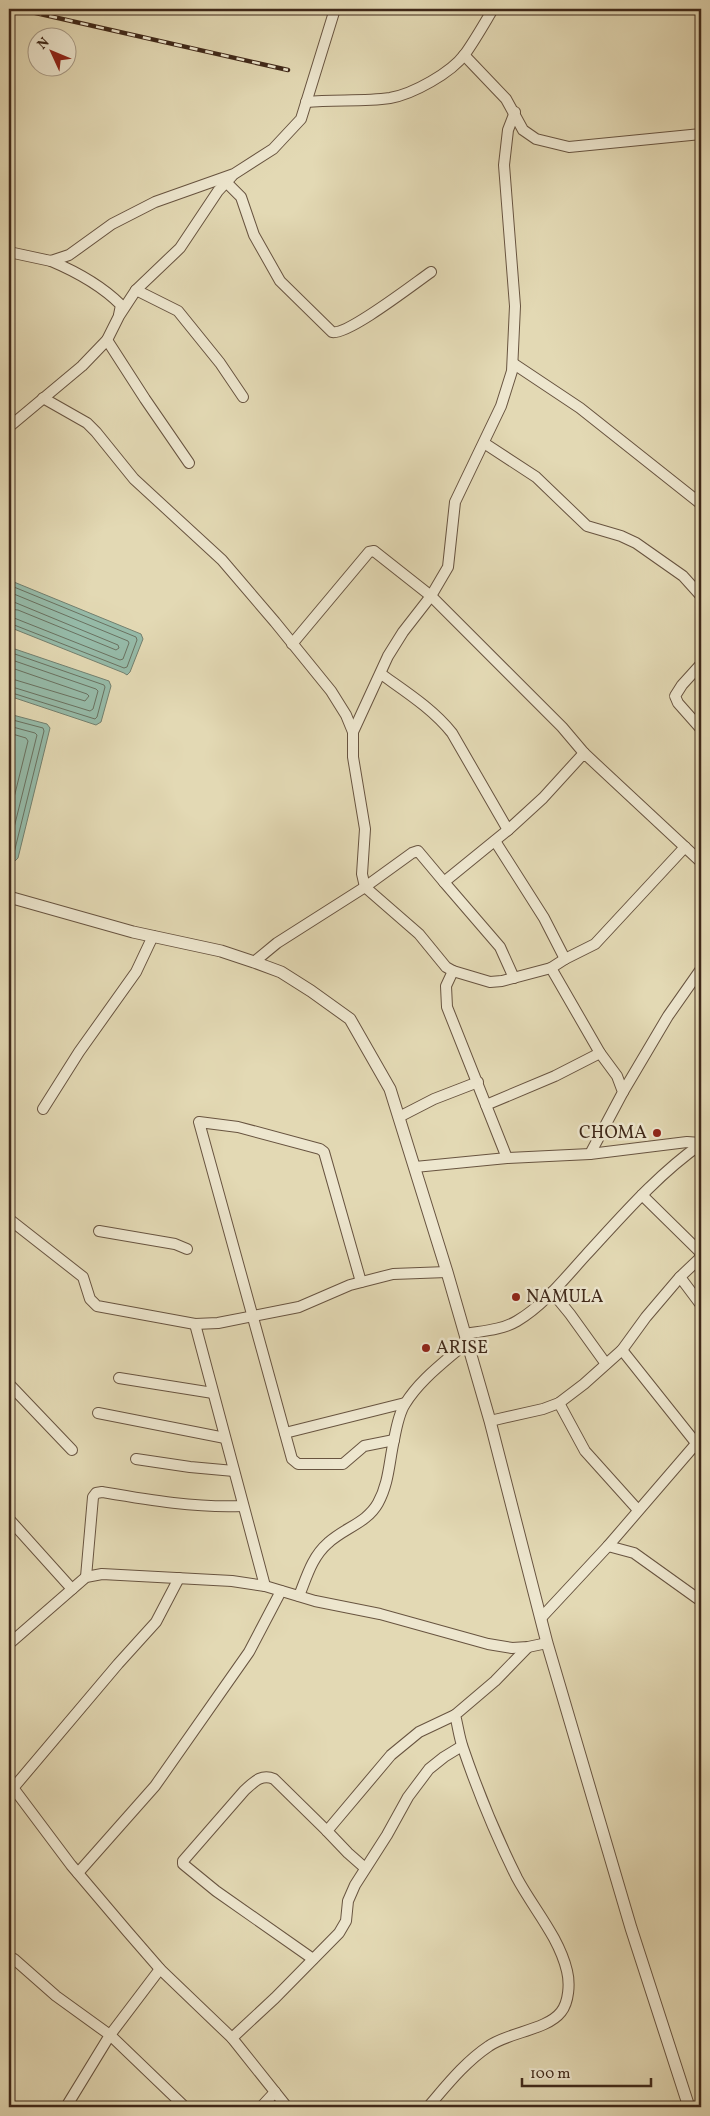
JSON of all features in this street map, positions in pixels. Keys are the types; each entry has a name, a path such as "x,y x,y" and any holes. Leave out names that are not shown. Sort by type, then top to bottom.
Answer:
{"street":[{"path":"9,427 82,366 107,340 119,316 136,290 180,248 218,191 234,174 273,149 301,119 335,9"},
{"path":"306,102 329,99 362,100 392,98 414,90 446,72 464,55 493,9"},
{"path":"464,55 498,88 515,112 523,130 531,137 569,147 701,134"},
{"path":"353,732 388,656 403,632 431,596 448,567 455,502 501,406 514,364 515,306 504,164 508,130 515,112"},
{"path":"51,261 69,256 112,224 155,202 234,174"},
{"path":"226,182 241,197 254,235 280,281 332,332 339,333 365,319 431,272"},
{"path":"9,252 51,261 75,271 108,292 121,305 119,316"},
{"path":"136,290 172,307 184,317 220,363 243,397"},
{"path":"107,340 144,399 189,463"},
{"path":"514,364 580,408 701,504"},
{"path":"43,398 79,418 96,432 134,479 222,560 331,691 346,715 353,732 353,757 365,829 362,874 365,887 418,934 446,967 453,971 490,982 502,981 551,968 564,959 595,944 685,847"},
{"path":"484,443 536,477 587,526 621,536 636,543 683,576 701,596"},
{"path":"292,644 372,550 431,596 562,726 584,753 701,862"},
{"path":"701,664 682,685 675,696 678,703 701,729"},
{"path":"381,674 444,723 508,830"},
{"path":"444,882 508,830 543,798 584,753"},
{"path":"495,841 544,918 564,959"},
{"path":"254,962 276,943 310,920 365,887 412,853 418,852 500,947 514,978"},
{"path":"9,897 153,936 188,943 254,962 281,972 312,991 350,1019 390,1089 447,1272 490,1421 547,1643 632,1928 689,2107"},
{"path":"43,1109 79,1052 136,972 153,936"},
{"path":"551,968 600,1052 617,1076 623,1092"},
{"path":"590,1154 623,1092 668,1016 701,969"},
{"path":"453,971 446,986 447,1006 507,1158"},
{"path":"486,1105 555,1076 600,1052"},
{"path":"399,1117 478,1082"},
{"path":"361,1282 324,1152 320,1149 238,1127 199,1122 292,1458 295,1462 305,1464 343,1464 367,1444 394,1440"},
{"path":"415,1167 507,1158 590,1154 686,1142 701,1144"},
{"path":"299,1596 311,1563 318,1552 334,1537 369,1515 378,1503 390,1471 394,1440 405,1404 420,1384 466,1338 506,1326 516,1321 552,1292 642,1195 678,1160 701,1144"},
{"path":"490,1421 543,1409 559,1403 622,1350 646,1317 701,1255 642,1195"},
{"path":"9,1219 83,1277 90,1299 98,1306 195,1324 252,1317 299,1307 361,1282 393,1274 447,1272"},
{"path":"100,1231 176,1244 187,1249"},
{"path":"680,1277 701,1304"},
{"path":"552,1292 606,1364"},
{"path":"195,1324 265,1586"},
{"path":"541,1618 608,1546 699,1441 622,1350"},
{"path":"119,1378 213,1393"},
{"path":"9,1384 72,1450"},
{"path":"559,1403 585,1451 638,1510"},
{"path":"285,1433 405,1404"},
{"path":"98,1413 224,1438"},
{"path":"136,1459 190,1467 234,1470"},
{"path":"86,1577 93,1497 96,1493 102,1492 156,1502 211,1507 244,1506"},
{"path":"9,1519 72,1589"},
{"path":"608,1546 634,1553 701,1601"},
{"path":"9,1644 86,1577 102,1574 179,1578 265,1586 316,1601 380,1614 488,1644 512,1648 528,1648 547,1643"},
{"path":"179,1578 156,1622 11,1791 160,1969 232,2038 286,2107"},
{"path":"78,1873 155,1786 249,1652 281,1591"},
{"path":"327,1831 391,1755 419,1732 455,1715 495,1681 528,1648"},
{"path":"428,2107 455,2075 490,2045 513,2034 546,2023 561,2012 566,2002 568,1990 568,1974 558,1947 517,1878 493,1826 462,1746 455,1715"},
{"path":"232,2038 339,1933 346,1921 350,1895 365,1868 387,1836 408,1797 429,1769 462,1746"},
{"path":"313,1959 216,1892 183,1862 244,1791 255,1780 262,1777 274,1779 365,1868"},
{"path":"9,1965 14,1959 56,1996 110,2035 186,2107"},
{"path":"66,2107 110,2035 160,1969"},
{"path":"261,2107 275,2092"}],"water":[{"path":"9,580 141,634 143,639 130,672 127,675 9,627"},
{"path":"9,647 109,681 111,686 101,722 96,725 9,696"},
{"path":"9,714 47,724 50,728 18,858 15,861 9,860"}],"railway":[{"path":"18,9 288,70"}],"place":[{"name":"CHOMA","path":"657,1133"},
{"name":"NAMULA","path":"516,1297"},
{"name":"ARISE","path":"426,1348"}]}
